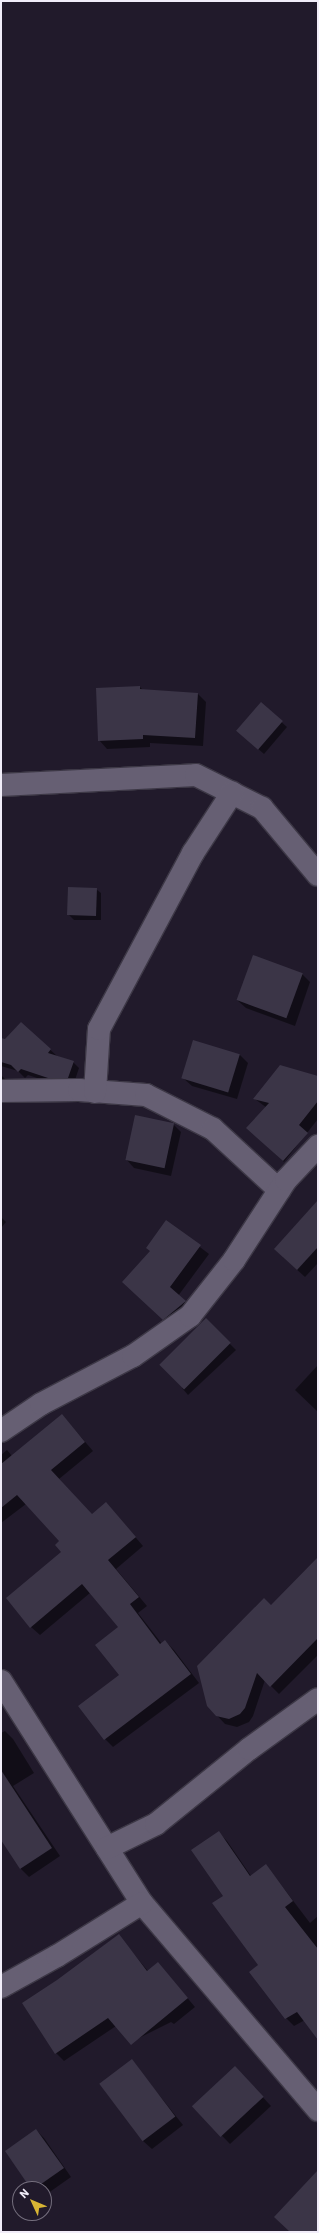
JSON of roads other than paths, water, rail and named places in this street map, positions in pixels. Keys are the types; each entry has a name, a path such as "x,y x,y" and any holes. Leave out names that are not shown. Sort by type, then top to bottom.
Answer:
{"street":[{"path":"1,784 196,775 262,808 318,875"},
{"path":"95,1092 98,1029 154,930 193,853 232,793"},
{"path":"1,1091 95,1092 146,1095 213,1130 279,1190"},
{"path":"1,1431 41,1404 133,1356 190,1316 234,1260 279,1190 318,1146"},
{"path":"1,1681 142,1903 318,2110"},
{"path":"107,1848 156,1824 249,1749 318,1699"},
{"path":"1,1987 57,1956 142,1903"}]}
